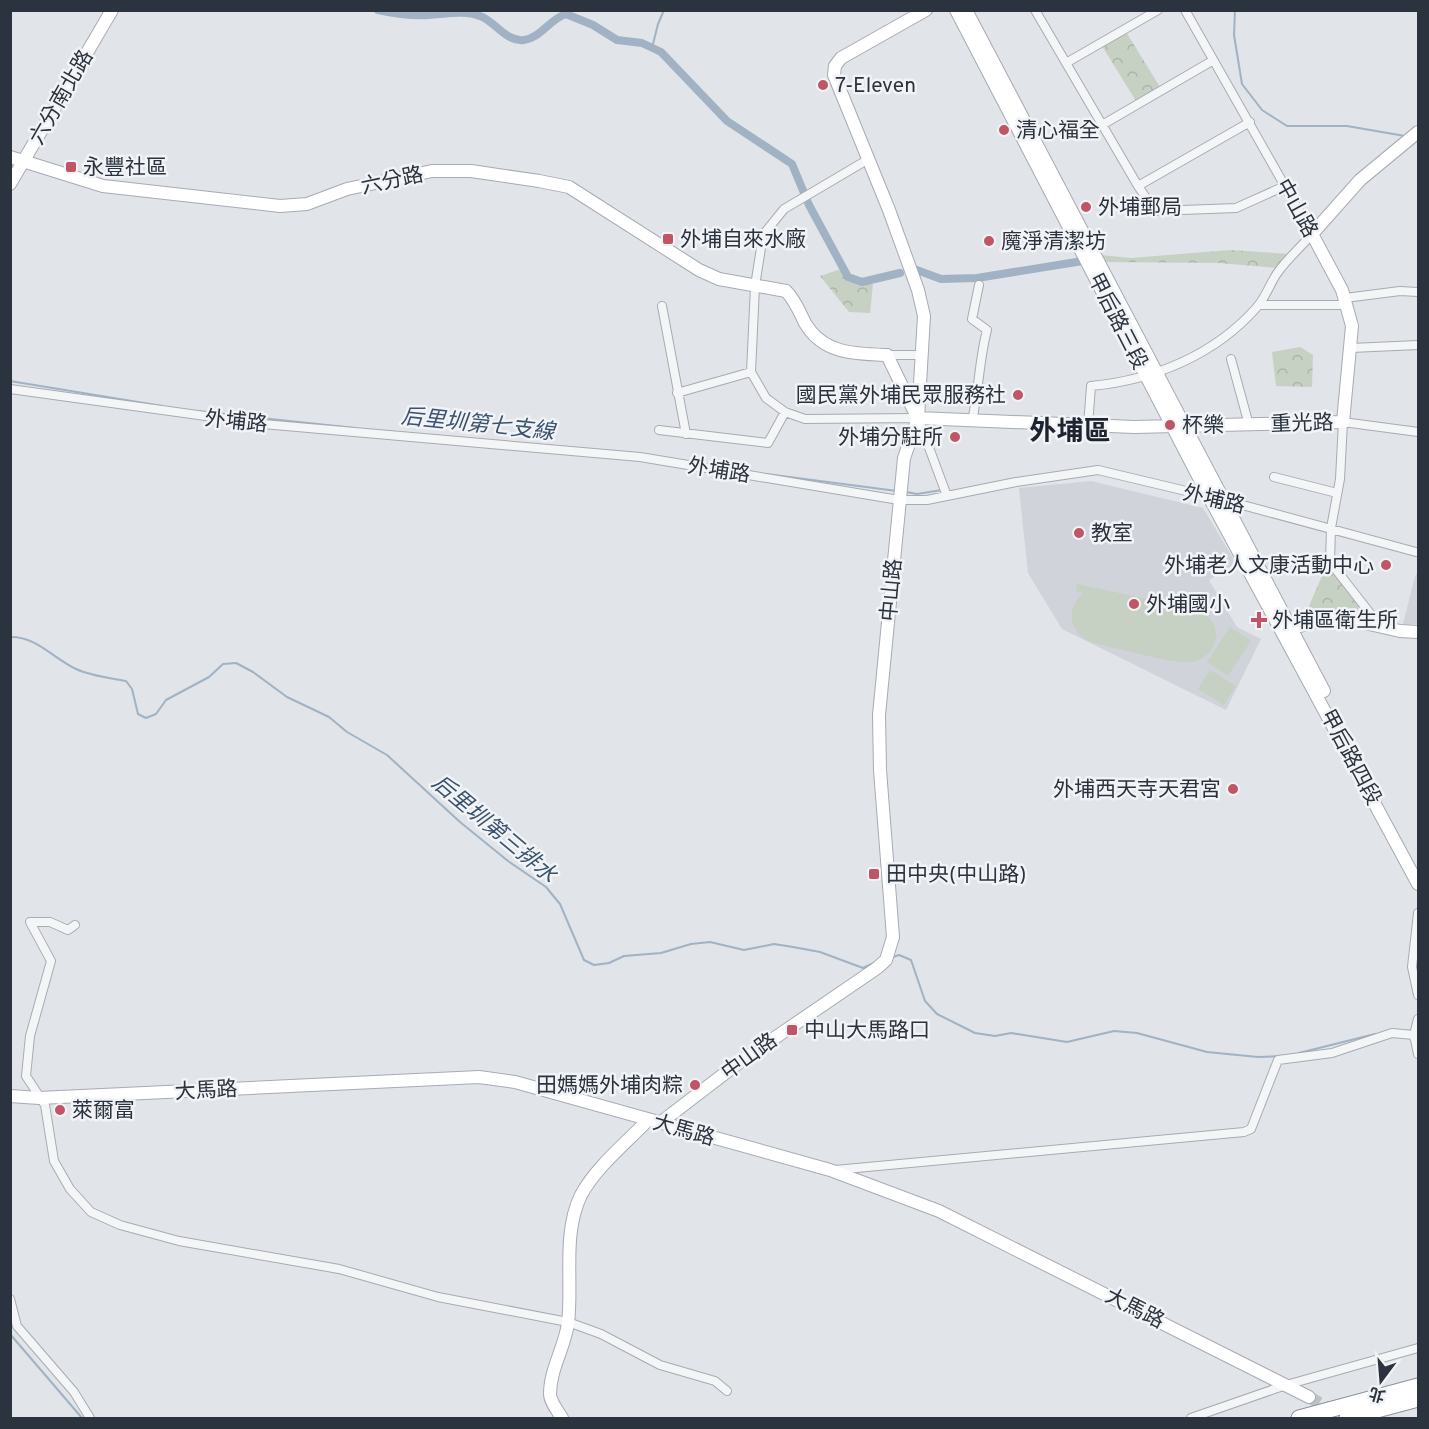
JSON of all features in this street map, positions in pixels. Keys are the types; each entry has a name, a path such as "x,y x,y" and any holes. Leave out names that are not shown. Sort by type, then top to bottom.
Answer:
{"highway":[{"path":"1299,1419 1419,1384"},
{"path":"1350,1417 1419,1400"},
{"path":"1350,1417 1419,1408"}],"street":[{"name":"六分南北路","path":"10,184 112,10"},
{"name":"中山路","path":"562,1419 550,1398 550,1383 568,1322 571,1239 576,1208 582,1194 614,1154 654,1121 886,960 893,937 880,770 879,716 904,458 918,418 924,316 918,290 834,75 835,66 841,58 927,10"},
{"name":"甲后路三段","path":"956,10 1151,373 1224,500 1287,629"},
{"name":"甲后路三段","path":"966,10 1151,373"},
{"path":"1035,10 1155,211 1236,208 1286,186"},
{"path":"1066,63 1158,10"},
{"name":"中山路","path":"1185,10 1212,61 1286,186 1346,301 1352,326 1343,422"},
{"path":"1102,125 1212,61"},
{"path":"1138,186 1250,122"},
{"path":"1088,426 1091,386 1184,363 1215,346 1259,305 1278,272 1360,180 1419,132"},
{"name":"六分路","path":"10,157 103,186 280,207 307,204 347,189 432,171 471,171 569,187 699,270 719,279 786,291 793,298 806,325 828,347 854,354 887,355"},
{"path":"867,160 784,209 769,224 763,235 755,286 751,372 766,398 785,412 805,419 918,418 1088,426 1180,426"},
{"path":"972,421 978,392 980,356 987,330 972,320 979,285"},
{"path":"1259,305 1346,301 1400,291 1419,292"},
{"path":"662,306 686,434"},
{"path":"1351,348 1419,345"},
{"path":"923,355 887,355 918,418 947,496"},
{"path":"1231,359 1249,425"},
{"path":"677,393 751,372"},
{"name":"外埔路","path":"10,389 263,424 640,457 899,500 927,500 1098,470 1209,496 1416,552"},
{"path":"659,430 768,443 785,412"},
{"path":"1343,422 1337,492 1331,528 1330,562 1380,626"},
{"name":"重光路","path":"1180,426 1343,422 1419,432"},
{"name":"甲后路三段","path":"1180,426 1209,496 1287,629"},
{"path":"1274,477 1337,492"},
{"path":"1287,629 1318,621 1347,619 1419,632"},
{"name":"甲后路四段","path":"1287,629 1419,869"},
{"name":"甲后路四段","path":"1287,629 1419,884"},
{"path":"1419,913 1412,967 1419,996"},
{"path":"75,926 68,930 50,922 30,922 51,961 30,1036 26,1076 45,1106 54,1161 70,1189 91,1212 120,1225 179,1241 339,1269 438,1297 568,1322 601,1334 660,1365 715,1381 727,1391"},
{"path":"1419,1019 1414,1035 1419,1054"},
{"path":"830,1170 1244,1132 1251,1129 1278,1060 1332,1053 1392,1033 1414,1035"},
{"name":"大馬路","path":"10,1096 39,1098 479,1077 515,1082 830,1170 939,1211 995,1237 1309,1397"},
{"path":"10,1299 17,1326 74,1392 90,1419"},
{"path":"1191,1419 1286,1385 1419,1348"}],"shaded area":[{"name":"外埔國小","path":"1091,481 1203,508 1236,563 1209,580 1237,627 1261,639 1226,710 1062,629 1028,573 1019,488"},
{"path":"1418,572 1418,624 1403,624 1415,576"}],"green space":[{"path":"1126,32 1160,87 1136,101 1102,46"},
{"path":"1230,250 1290,254 1277,268 1218,263 1101,262 1101,255 1131,258"},
{"path":"841,269 847,278 854,282 873,284 870,313 849,312 820,276"},
{"path":"1300,347 1313,355 1312,387 1276,386 1272,352"},
{"path":"1325,569 1332,572 1360,606 1356,614 1306,613"},
{"path":"1077,584 1200,610 1210,618 1214,625 1216,637 1214,646 1200,660 1182,662 1090,642 1078,632 1072,619 1074,606 1083,593 1076,591"},
{"path":"1230,627 1251,641 1228,676 1207,662"},
{"path":"1210,670 1236,686 1224,705 1198,689"}],"waterway":[{"path":"378,10 416,15 474,14 517,40 530,39 566,14 593,25 617,40 642,43 661,52 727,121 792,164 809,205 848,277 862,282 900,273"},
{"path":"652,48 664,10"},
{"path":"1235,10 1234,35 1242,84 1262,110 1287,126 1347,126 1405,136"},
{"path":"914,269 941,279 977,278 1089,260"},
{"name":"后里圳第七支線","path":"10,381 162,406"},
{"name":"后里圳第七支線","path":"197,411 355,428"},
{"name":"后里圳第七支線","path":"766,474 897,491"},
{"name":"后里圳第七支線","path":"906,492 917,494 942,490"},
{"name":"后里圳第三排水","path":"10,637 37,644 68,665 82,671 126,681 132,689 138,714 146,718 156,714 166,700 209,677 223,664 236,663 253,672 287,697 329,717 347,732 387,755 460,822 508,861 546,887 560,904 584,960 594,965 609,963 624,956 661,953 691,944 710,942 744,950 774,944 793,947 820,952 863,968 876,962"},
{"name":"后里圳第三排水","path":"893,957 899,955 911,960 925,1001 937,1014 975,1033 995,1036 1011,1033 1067,1042 1114,1031 1137,1033 1207,1052 1258,1057 1281,1056"},
{"name":"后里圳第三排水","path":"1299,1053 1375,1034"},
{"path":"10,1334 82,1418"}],"tunnel":[{"path":"1309,1397 1345,1418"}],"place":[{"name":"7-Eleven","path":"823,85"},
{"name":"清心福全","path":"1004,130"},
{"name":"永豐社區","path":"71,167"},
{"name":"外埔郵局","path":"1086,207"},
{"name":"外埔自來水廠","path":"668,239"},
{"name":"魔淨清潔坊","path":"989,241"},
{"name":"國民黨外埔民眾服務社","path":"1018,395"},
{"name":"杯樂","path":"1170,425"},
{"name":"外埔分駐所","path":"955,437"},
{"name":"教室","path":"1079,533"},
{"name":"外埔老人文康活動中心","path":"1386,565"},
{"name":"外埔國小","path":"1134,604"},
{"name":"外埔區衛生所","path":"1259,620"},
{"name":"外埔西天寺天君宮","path":"1233,789"},
{"name":"田中央(中山路)","path":"874,874"},
{"name":"中山大馬路口","path":"792,1030"},
{"name":"田媽媽外埔肉粽","path":"695,1085"},
{"name":"萊爾富","path":"60,1110"}],"district":[{"name":"外埔區","path":"1070,431"}]}
